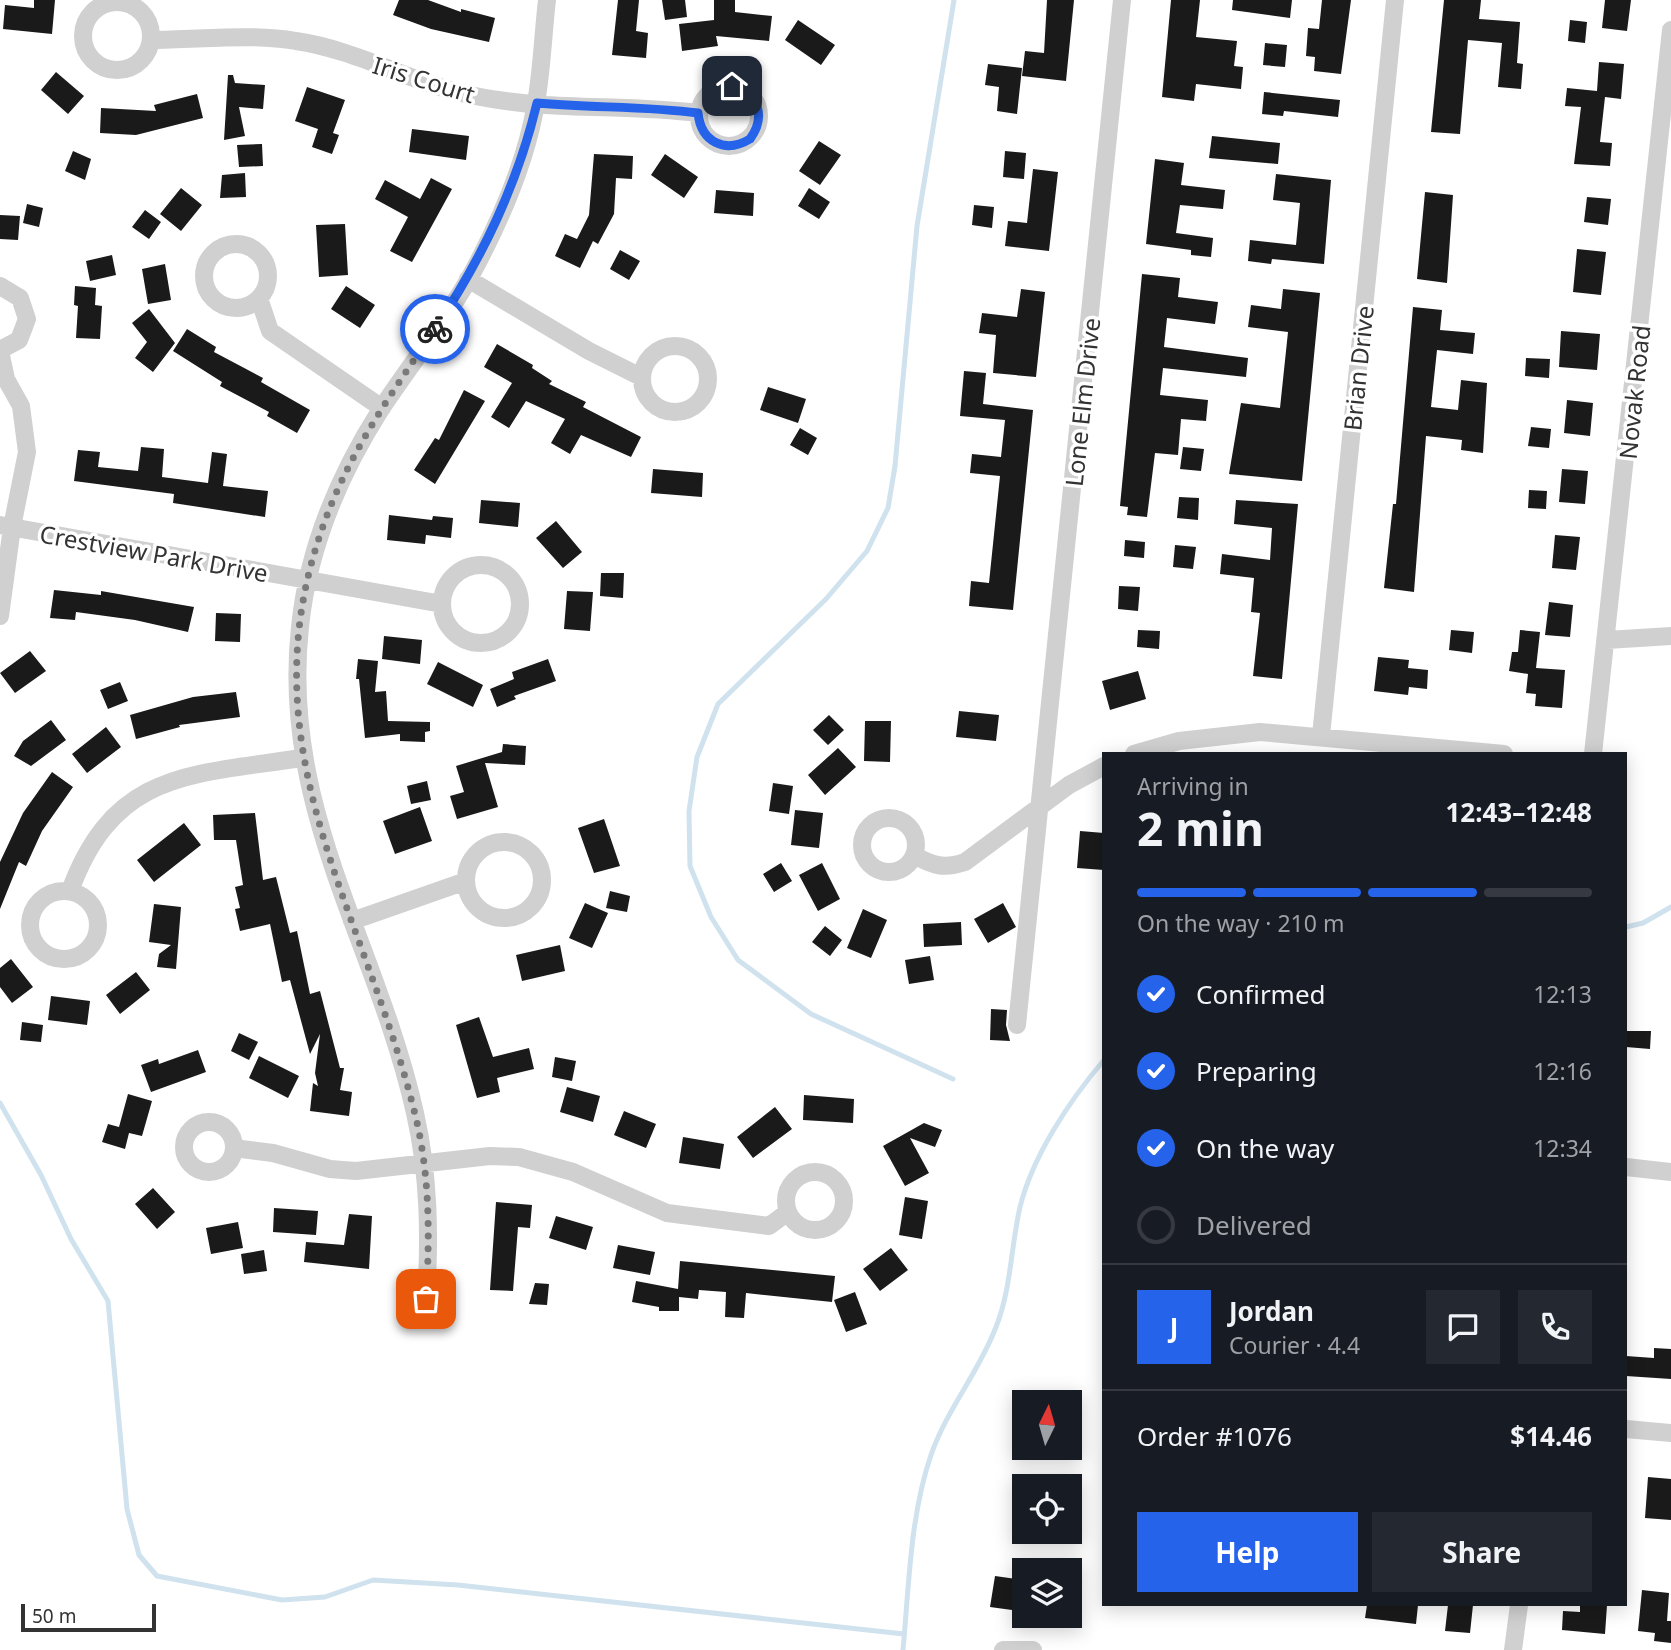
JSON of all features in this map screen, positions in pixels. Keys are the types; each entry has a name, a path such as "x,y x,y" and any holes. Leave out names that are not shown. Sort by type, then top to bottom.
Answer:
{"street":[{"path":"426,1299 429,1220 424,1164 400,1059 316,820 302,758 297,676 300,625 307,580 320,533 338,486 382,408 468,279 510,191 537,103 547,0"},
{"name":"Lone Elm Drive","path":"1017,1025 1122,0"},
{"name":"Brian Drive","path":"1321,736 1395,0"},
{"name":"Novak Road","path":"1593,752 1668,98 1671,30"},
{"name":"Iris Court","path":"152,40 296,40 328,48 438,88 477,97 602,108 652,107 698,113"},
{"path":"468,279 589,351 641,376"},
{"path":"0,286 20,298 27,318 19,340 0,351 6,379 21,406 26,428 27,452 6,526 0,617"},
{"path":"260,298 270,331 382,408"},
{"name":"Crestview Park Drive","path":"6,526 442,604"},
{"path":"486,565 509,577 520,600 519,613 506,634 483,643 471,641 450,628 442,604 451,580 473,566 486,565"},
{"path":"1607,640 1671,636"},
{"path":"1140,752 1179,740 1260,732 1484,752"},
{"path":"70,891 80,864 103,828 139,795 163,783 188,776 302,758"},
{"path":"914,855 929,864 946,868 965,862 1041,804 1102,767"},
{"path":"502,842 514,843 534,856 542,878 541,889 531,907 512,917 500,918 480,910 468,892 466,881 472,859 491,844 502,842"},
{"path":"352,921 466,881"},
{"path":"234,1149 273,1153 330,1169 356,1171 490,1156 519,1157 546,1162 667,1213 769,1226 788,1212"},
{"path":"1627,1167 1671,1171"},
{"path":"1627,1429 1671,1433"},
{"path":"1513,1650 1518,1613"},
{"path":"1518,1613 1527,1650"},
{"path":"1003,1650 1033,1650"}],"building":[{"path":"34,0 55,0 52,34 3,29 5,5 34,8"},
{"path":"399,0 428,0 461,12 461,9 495,18 489,42 431,29 393,15"},
{"path":"618,0 639,0 636,31 648,33 646,58 612,55"},
{"path":"662,0 685,0 687,17 665,20"},
{"path":"714,0 735,0 735,12 772,16 769,41 716,36 718,46 682,51 679,24 714,20"},
{"path":"1047,0 1074,0 1066,81 1022,76 1025,51 1044,53"},
{"path":"1171,0 1200,0 1196,37 1237,41 1234,66 1243,67 1241,89 1196,84 1194,101 1162,97"},
{"path":"1233,0 1292,0 1290,18 1232,10"},
{"path":"1322,0 1351,0 1341,74 1314,71 1315,57 1306,56 1308,28 1319,29"},
{"path":"1444,0 1481,0 1479,19 1520,22 1517,63 1523,64 1521,89 1498,87 1502,43 1468,40 1460,134 1431,132"},
{"path":"1605,0 1631,0 1627,31 1602,28"},
{"path":"798,20 835,45 821,65 785,40"},
{"path":"1570,20 1587,22 1585,43 1568,41"},
{"path":"1265,43 1287,45 1285,67 1263,65"},
{"path":"1599,62 1624,64 1621,99 1605,97 1600,142 1612,143 1610,166 1574,164 1581,107 1565,106 1567,88 1597,91"},
{"path":"988,64 1022,68 1017,114 997,111 999,87 985,85"},
{"path":"56,72 84,96 68,114 41,90"},
{"path":"228,75 233,75 235,83 265,85 263,109 239,107 245,136 224,140"},
{"path":"307,87 345,100 333,133 339,135 332,154 312,147 318,129 295,121"},
{"path":"1264,92 1340,100 1338,117 1284,111 1283,116 1262,114"},
{"path":"197,94 203,118 136,135 100,133 101,108 156,111 154,105"},
{"path":"412,129 469,136 466,160 409,152"},
{"path":"1212,136 1280,143 1278,164 1209,158"},
{"path":"819,141 841,155 820,185 799,171"},
{"path":"262,144 263,166 239,167 237,145"},
{"path":"73,151 91,159 85,180 65,171"},
{"path":"1005,151 1026,153 1024,179 1003,177"},
{"path":"594,154 633,156 632,179 616,178 614,214 598,244 593,241 580,268 555,256 565,234 577,239 589,215"},
{"path":"665,154 698,177 684,198 651,175"},
{"path":"1155,159 1184,163 1181,185 1225,190 1223,209 1180,205 1176,233 1213,238 1211,257 1191,255 1191,250 1146,244"},
{"path":"1033,169 1058,172 1049,251 1005,246 1008,221 1027,223"},
{"path":"245,173 246,197 220,198 222,175"},
{"path":"1276,174 1331,180 1324,264 1272,259 1271,264 1248,261 1250,240 1296,245 1300,203 1273,200"},
{"path":"431,178 452,189 412,262 390,251 408,217 375,199 385,180 420,199"},
{"path":"181,188 202,205 181,231 160,214"},
{"path":"809,188 830,202 819,219 798,206"},
{"path":"716,190 754,193 753,216 714,213"},
{"path":"1425,192 1453,195 1447,283 1417,279"},
{"path":"1587,197 1611,199 1608,225 1584,222"},
{"path":"27,204 43,208 39,227 23,223"},
{"path":"974,205 994,207 992,228 972,225"},
{"path":"145,210 161,222 149,239 132,227"},
{"path":"0,215 20,216 18,240 0,239"},
{"path":"345,224 348,275 319,277 316,225"},
{"path":"1577,249 1606,252 1601,295 1573,292"},
{"path":"620,250 640,261 629,280 610,269"},
{"path":"112,255 116,275 90,281 86,261"},
{"path":"165,264 171,300 148,304 142,269"},
{"path":"1142,274 1180,278 1178,297 1218,302 1215,324 1167,318 1164,347 1248,358 1246,377 1163,368 1160,395 1208,400 1206,421 1181,419 1178,455 1155,453 1147,517 1127,515 1128,507 1120,506"},
{"path":"75,286 96,288 95,305 102,306 100,339 76,338 78,306 74,305"},
{"path":"346,286 375,305 360,328 331,309"},
{"path":"1021,289 1045,292 1036,377 993,373 996,335 979,333 982,313 1017,317"},
{"path":"1283,289 1320,293 1302,481 1229,474 1241,403 1280,408 1288,332 1248,327 1251,305 1281,309"},
{"path":"1413,307 1442,310 1440,330 1475,333 1473,354 1437,350 1431,407 1458,410 1461,380 1487,383 1483,453 1461,450 1462,440 1426,436 1414,592 1384,588 1393,504 1396,504"},
{"path":"149,309 175,343 153,372 135,358 147,342 132,323"},
{"path":"187,329 216,347 214,352 263,378 261,382 310,410 297,433 267,416 269,412 220,386 222,382 173,351"},
{"path":"1561,331 1600,334 1597,370 1559,367"},
{"path":"497,344 533,365 532,368 552,381 549,384 586,402 583,407 641,437 631,457 581,435 570,454 551,443 565,419 526,401 509,428 491,417 512,383 484,367"},
{"path":"1526,358 1550,359 1549,378 1525,376"},
{"path":"964,371 986,373 983,404 1033,410 1013,610 969,606 971,581 989,583 1000,476 970,473 972,454 1001,457 1005,420 960,416"},
{"path":"768,387 806,399 798,423 760,410"},
{"path":"464,390 485,401 435,484 414,470 435,438 439,440"},
{"path":"1567,400 1593,403 1590,436 1564,433"},
{"path":"1531,427 1551,429 1549,448 1528,446"},
{"path":"800,428 817,438 808,455 790,445"},
{"path":"141,447 164,449 162,477 208,483 212,452 227,454 223,486 268,491 265,517 173,503 174,494 74,481 78,450 100,452 98,467 138,471"},
{"path":"1183,447 1204,449 1201,471 1180,469"},
{"path":"653,469 703,473 702,497 651,493"},
{"path":"1562,469 1588,471 1585,504 1559,502"},
{"path":"1529,490 1547,491 1546,509 1528,508"},
{"path":"1179,497 1199,498 1198,520 1177,518"},
{"path":"481,500 520,503 518,527 479,523"},
{"path":"1236,500 1298,504 1282,679 1253,676 1260,613 1251,612 1254,578 1220,574 1222,554 1270,560 1272,528 1234,524"},
{"path":"389,515 432,520 433,516 453,518 451,538 426,535 425,544 387,540"},
{"path":"556,521 582,552 563,568 536,538"},
{"path":"1555,535 1580,537 1576,570 1552,568"},
{"path":"1125,540 1145,542 1144,558 1124,556"},
{"path":"1175,545 1196,547 1193,569 1173,567"},
{"path":"601,573 624,573 623,598 600,596"},
{"path":"1119,586 1140,587 1138,611 1118,609"},
{"path":"54,590 101,595 101,591 194,607 188,632 135,620 76,612 75,620 50,618"},
{"path":"567,591 593,592 590,631 564,629"},
{"path":"1549,602 1573,605 1570,637 1545,635"},
{"path":"216,613 241,614 240,642 215,641"},
{"path":"1138,630 1160,631 1159,649 1137,647"},
{"path":"1451,630 1474,632 1472,653 1449,650"},
{"path":"1520,630 1540,632 1536,668 1565,670 1562,708 1535,706 1536,694 1526,693 1528,674 1509,671 1512,652 1518,652"},
{"path":"384,636 422,640 420,664 382,659"},
{"path":"30,651 46,671 15,693 0,673"},
{"path":"1378,657 1409,660 1408,668 1428,670 1427,689 1409,687 1408,695 1374,691"},
{"path":"358,659 378,661 375,692 386,691 388,721 430,722 430,731 425,732 425,742 400,741 400,734 365,738 359,679 356,679"},
{"path":"548,659 556,681 514,696 516,699 497,707 490,689 514,679 512,672"},
{"path":"438,662 483,685 473,707 427,684"},
{"path":"1138,671 1146,699 1110,710 1102,681"},
{"path":"120,682 128,701 108,709 100,690"},
{"path":"236,692 240,717 179,725 180,727 136,739 130,715 193,697"},
{"path":"959,711 999,715 996,741 956,737"},
{"path":"829,715 844,730 828,745 813,730"},
{"path":"51,720 66,740 31,766 14,756 23,741"},
{"path":"865,721 891,721 890,762 864,761"},
{"path":"106,727 121,747 87,773 72,754"},
{"path":"503,744 526,746 525,765 485,763 498,807 457,819 450,796 464,792 456,766 502,752"},
{"path":"838,748 856,767 825,795 808,775"},
{"path":"52,772 73,787 42,831 26,866 19,862 0,909 0,862 23,813"},
{"path":"427,781 431,800 411,804 407,786"},
{"path":"773,783 793,786 789,814 769,811"},
{"path":"420,807 432,841 395,854 383,821"},
{"path":"795,810 823,813 819,848 791,845"},
{"path":"255,813 263,880 276,877 290,933 297,931 310,994 320,991 340,1068 344,1068 340,1090 352,1092 349,1116 310,1111 313,1083 318,1086 315,1073 320,1034 310,1054 290,980 282,982 270,924 240,931 235,909 240,908 235,887 243,885 236,840 214,840 213,815"},
{"path":"604,819 620,866 594,873 578,828"},
{"path":"184,823 201,845 154,882 137,860"},
{"path":"1080,831 1102,833 1102,870 1077,868"},
{"path":"781,863 792,881 774,892 763,874"},
{"path":"822,863 840,899 818,911 799,875"},
{"path":"610,891 630,896 627,912 606,908"},
{"path":"585,903 608,913 592,948 569,938"},
{"path":"1003,903 1016,927 988,943 974,919"},
{"path":"154,904 181,907 176,969 157,967 159,954 171,945 149,942"},
{"path":"863,909 887,920 871,958 847,948"},
{"path":"961,922 962,945 924,947 923,924"},
{"path":"825,926 842,940 830,956 812,942"},
{"path":"560,945 565,971 522,981 516,955"},
{"path":"930,956 934,980 909,984 905,960"},
{"path":"11,959 33,987 12,1003 0,987 0,968"},
{"path":"136,972 150,990 120,1014 106,995"},
{"path":"51,996 90,1001 87,1025 48,1020"},
{"path":"991,1009 1007,1010 1006,1025 1010,1041 990,1040"},
{"path":"479,1017 493,1057 529,1048 534,1069 497,1078 500,1092 477,1098 456,1025"},
{"path":"22,1022 43,1025 41,1042 20,1040"},
{"path":"1627,1031 1651,1031 1650,1049 1627,1047"},
{"path":"239,1033 258,1042 249,1060 231,1051"},
{"path":"198,1050 206,1072 151,1092 141,1065 158,1059 159,1064"},
{"path":"259,1056 299,1076 288,1098 249,1078"},
{"path":"555,1057 576,1061 572,1081 552,1077"},
{"path":"567,1087 600,1096 593,1122 560,1112"},
{"path":"128,1094 152,1101 142,1136 129,1133 125,1149 102,1142 108,1124 119,1127"},
{"path":"804,1095 854,1099 853,1123 803,1120"},
{"path":"775,1107 792,1129 753,1158 737,1137"},
{"path":"624,1111 656,1124 646,1148 614,1135"},
{"path":"924,1123 942,1130 935,1147 910,1138 929,1173 905,1186 883,1146"},
{"path":"683,1137 724,1144 720,1169 679,1163"},
{"path":"153,1188 175,1212 157,1229 135,1204"},
{"path":"905,1197 928,1201 922,1239 899,1235"},
{"path":"496,1202 532,1205 530,1228 518,1227 513,1291 490,1290"},
{"path":"274,1208 318,1211 316,1235 273,1232"},
{"path":"349,1214 372,1216 369,1269 304,1262 306,1242 344,1245"},
{"path":"556,1216 593,1227 586,1250 549,1238"},
{"path":"238,1222 243,1248 211,1254 206,1228"},
{"path":"618,1245 655,1252 650,1275 613,1268"},
{"path":"891,1248 908,1270 880,1291 863,1269"},
{"path":"264,1250 267,1271 244,1274 241,1254"},
{"path":"680,1261 835,1276 832,1302 746,1293 744,1318 725,1317 726,1292 699,1290 698,1299 679,1297 679,1311 659,1311 659,1307 632,1302 636,1281 678,1289"},
{"path":"535,1283 549,1284 547,1305 529,1304"},
{"path":"855,1292 867,1324 846,1332 834,1300"},
{"path":"1654,1348 1671,1349 1671,1379 1627,1376 1627,1356 1654,1358"},
{"path":"1648,1477 1671,1479 1671,1520 1645,1518"},
{"path":"995,1576 1012,1578 1012,1610 990,1607"},
{"path":"1642,1590 1669,1593 1667,1621 1671,1621 1671,1643 1654,1641 1655,1633 1638,1631"},
{"path":"1367,1606 1418,1606 1416,1624 1365,1618"},
{"path":"1448,1606 1473,1606 1470,1633 1445,1631"},
{"path":"1580,1606 1607,1606 1605,1634 1562,1630 1563,1611 1580,1612"}],"waterway":[{"path":"953,1079 811,1014 738,960 711,917 690,866 689,811 697,757 718,704 826,599 867,551 888,508 895,466 917,226 954,0"},
{"path":"1627,927 1643,923 1671,907"},
{"path":"903,1650 914,1527 931,1455 996,1327 1005,1298 1020,1207 1034,1168 1066,1110 1102,1063"},
{"path":"0,1103 41,1175 71,1239 108,1301 127,1509 139,1555 157,1576 282,1600 325,1597 373,1580 458,1585 904,1634"}],"way so far":[{"path":"426,1299 429,1220 417,1125 400,1059 316,820 302,758 297,676 300,625 307,580 320,533 338,486 382,408 435,329"}],"route":[{"path":"435,329 468,279 493,231 526,146 537,103 602,108 652,107 698,113 703,133 710,141 730,147 750,139 759,120 755,101 741,88 732,86"}]}
